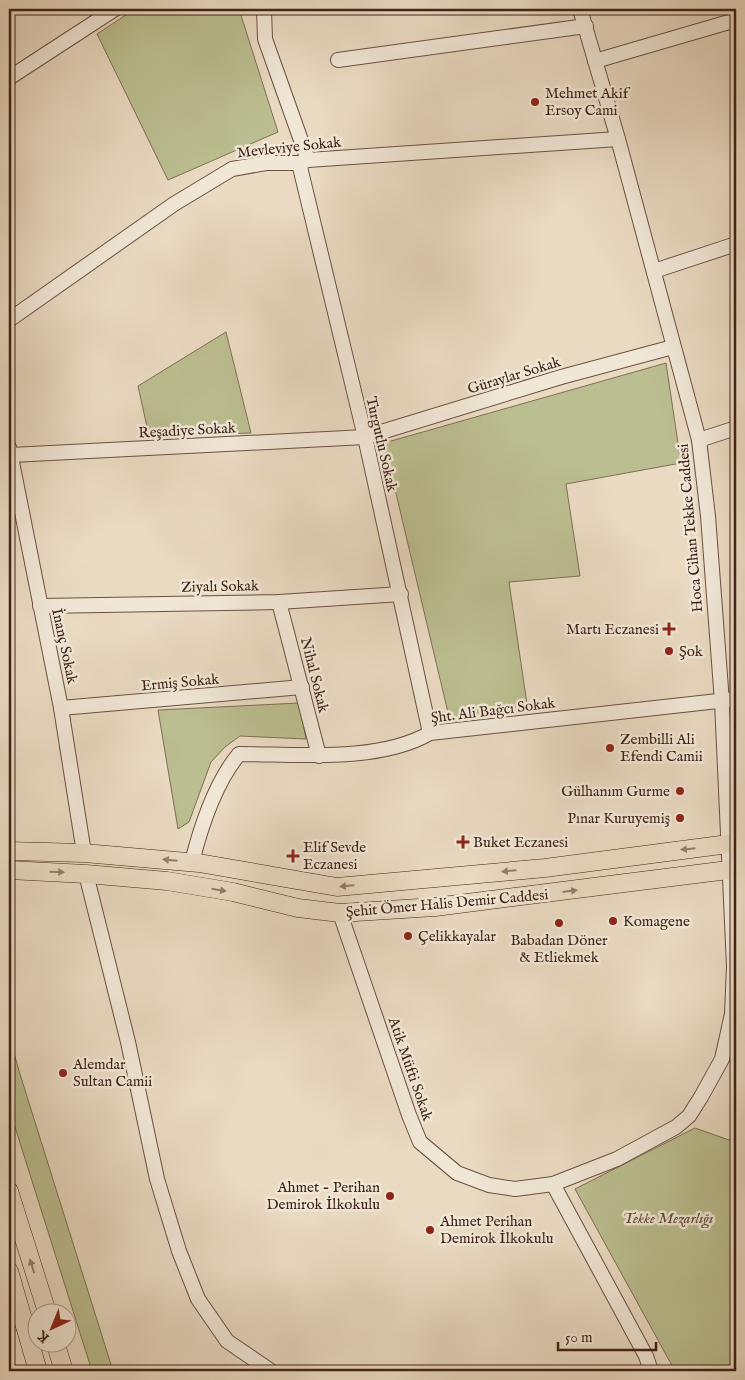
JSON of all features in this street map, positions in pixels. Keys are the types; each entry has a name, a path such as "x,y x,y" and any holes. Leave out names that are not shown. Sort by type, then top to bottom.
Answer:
{"main road":[{"name":"Şehit Ömer Halis Demir Caddesi","path":"9,851 84,853 192,862 336,886 545,868 629,855 732,844"},
{"name":"Şehit Ömer Halis Demir Caddesi","path":"9,870 167,881 233,892 298,908 340,913 435,907 732,870"},
{"path":"9,1191 44,1302"},
{"path":"9,1271 38,1371"},
{"path":"59,1352 64,1371"}],"street":[{"path":"9,78 115,9"},
{"name":"Turgutlu Sokak","path":"264,9 265,39 303,162 401,594 430,733"},
{"name":"Hoca Cihan Tekke Caddesi","path":"580,9 618,139 699,440 708,516 732,844 735,968"},
{"path":"594,61 736,20"},
{"path":"338,60 586,26"},
{"name":"Mevleviye Sokak","path":"9,320 174,204 232,169 266,162 303,162 618,139"},
{"path":"654,271 736,244"},
{"name":"Güraylar Sokak","path":"365,437 561,377 673,347"},
{"path":"699,440 736,428"},
{"name":"Reşadiye Sokak","path":"10,451 365,437"},
{"path":"699,440 736,440"},
{"name":"İnanç Sokak","path":"10,451 61,708 84,853"},
{"name":"Ziyalı Sokak","path":"40,606 280,602 401,594"},
{"name":"Nihal Sokak","path":"280,602 318,756"},
{"name":"Ermiş Sokak","path":"61,708 302,688"},
{"name":"Şht. Ali Bağcı Sokak","path":"192,862 216,794 229,766 239,754 318,756 403,745 430,733 736,699"},
{"path":"86,874 128,1042 157,1179 179,1252 198,1299 227,1341 271,1371"},
{"name":"Atik Müfti Sokak","path":"340,913 420,1142 457,1173 489,1185 515,1189 553,1184 617,1159 661,1137 689,1116 722,1059 732,1014 735,968"},
{"path":"553,1184 646,1356 651,1371"}],"green space":[{"path":"135,9 239,9 278,132 168,180 97,34"},
{"path":"226,332 251,433 149,436 138,386"},
{"path":"666,363 681,463 566,484 580,576 509,582 528,711 450,721 384,443"},
{"path":"299,703 306,739 240,736 225,747 211,762 189,822 178,829 158,710"},
{"path":"9,1035 113,1371 92,1371 78,1327 78,1302 70,1302 9,1108"},
{"name":"Tekke Mezarlığı","path":"695,1128 729,1140 736,1135 736,1371 675,1371 575,1189"}],"place":[{"name":"Mehmet Akif Ersoy Cami","path":"535,102"},
{"name":"Martı Eczanesi","path":"669,629"},
{"name":"Şok","path":"669,651"},
{"name":"Zembilli Ali Efendi Camii","path":"610,748"},
{"name":"Gülhanım Gurme","path":"680,791"},
{"name":"Pınar Kuruyemiş","path":"680,818"},
{"name":"Buket Eczanesi","path":"463,842"},
{"name":"Elif Sevde Eczanesi","path":"293,856"},
{"name":"Komagene","path":"613,921"},
{"name":"Babadan Döner & Etliekmek","path":"559,923"},
{"name":"Çelikkayalar","path":"408,936"},
{"name":"Alemdar Sultan Camii","path":"63,1073"},
{"name":"Ahmet - Perihan Demirok İlkokulu","path":"390,1196"},
{"name":"Ahmet Perihan Demirok İlkokulu","path":"430,1230"}]}
